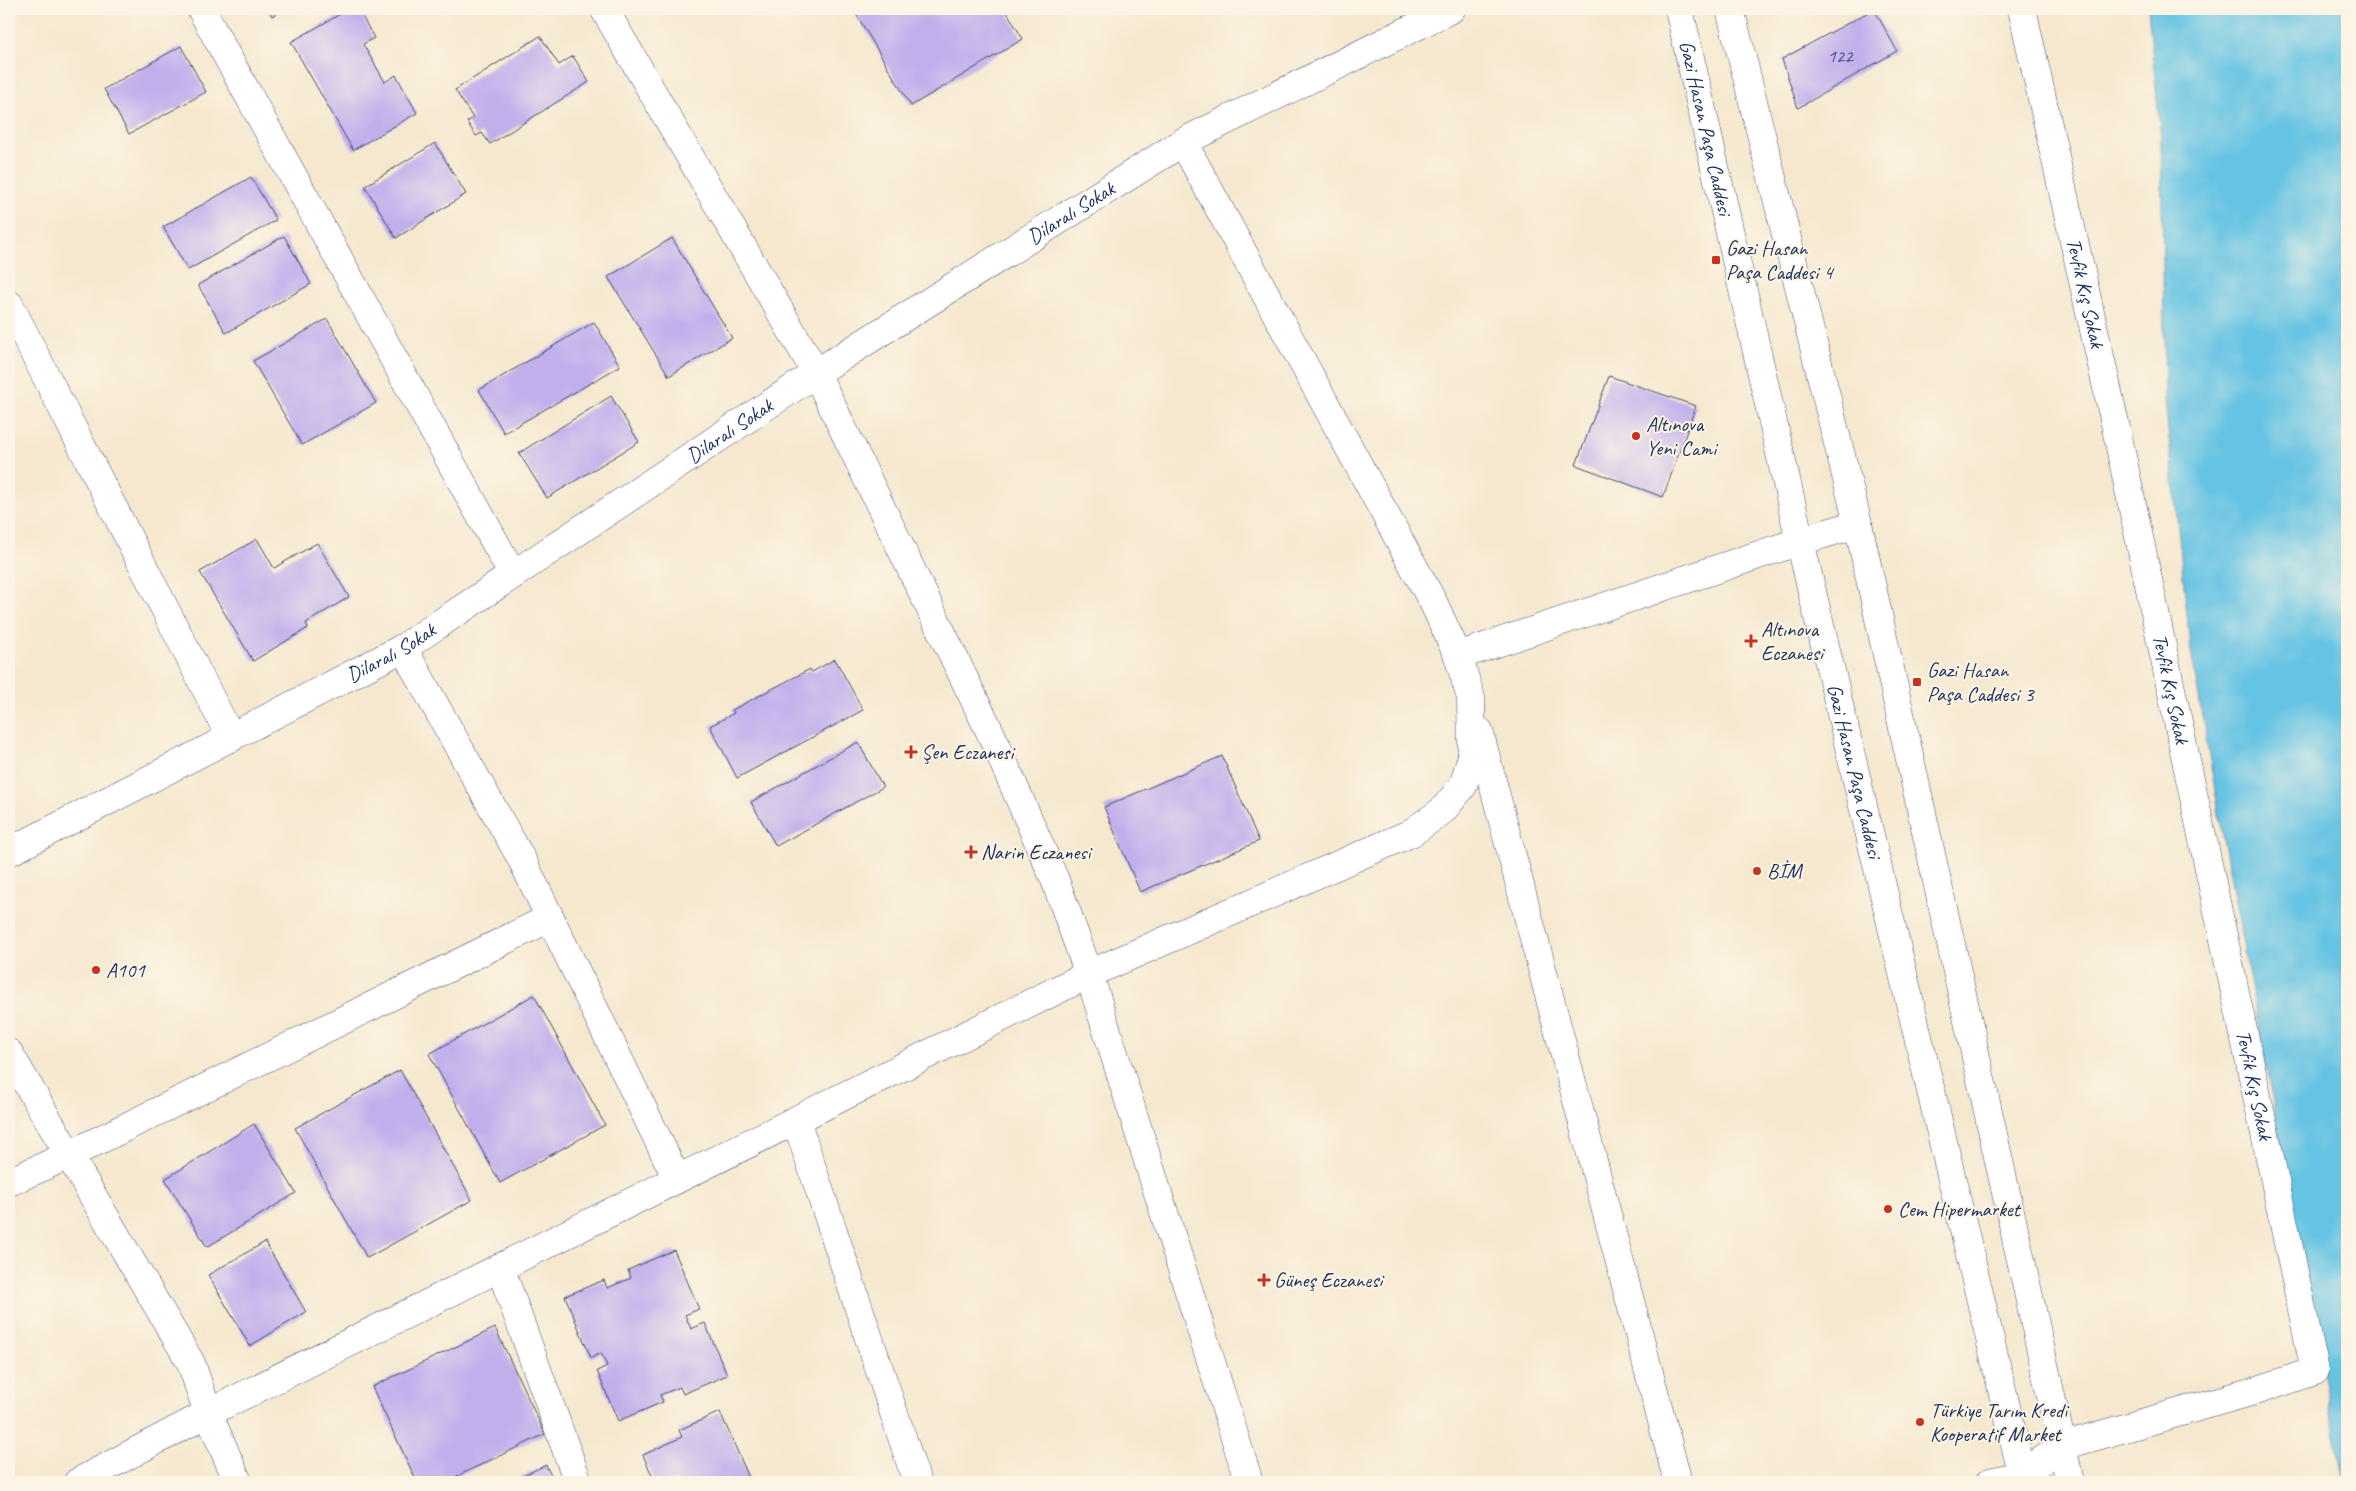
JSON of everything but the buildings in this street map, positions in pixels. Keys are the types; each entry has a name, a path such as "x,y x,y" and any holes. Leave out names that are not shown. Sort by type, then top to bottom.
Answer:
{"street":[{"path":"201,9 513,575"},
{"path":"604,9 816,373 992,736 1055,880 1089,974 1249,1482"},
{"name":"Dilaralı Sokak","path":"9,852 403,648 816,373 1183,142 1451,9"},
{"name":"Gazi Hasan Paşa Caddesi","path":"1679,9 1800,541 2023,1479"},
{"path":"1730,9 1858,524 2070,1482"},
{"name":"Tevfik Kış Sokak","path":"2022,9 2118,438 2315,1371 2261,1389 2062,1446"},
{"path":"1183,142 1434,604 1458,656 1471,698 1678,1482"},
{"path":"9,304 231,738"},
{"path":"1458,656 1800,541 1858,524"},
{"path":"403,648 522,860 677,1179"},
{"path":"78,1482 208,1413 1089,974 1411,833 1442,811 1463,786 1472,756 1471,698"},
{"path":"9,1182 69,1155 550,918"},
{"path":"9,1053 191,1363 208,1413 238,1482"},
{"path":"796,1120 917,1482"},
{"path":"500,1267 578,1482"},
{"path":"1990,1482 2023,1479 2062,1446"}],"water":[{"path":"2148,9 2347,9 2347,1482 2344,1482 2225,848 2190,645 2165,399 2161,139"}],"place":[{"name":"Gazi Hasan Paşa Caddesi 4","path":"1716,260"},
{"name":"Altınova Yeni Cami","path":"1636,436"},
{"name":"Altınova Eczanesi","path":"1751,641"},
{"name":"Gazi Hasan Paşa Caddesi 3","path":"1917,682"},
{"name":"Şen Eczanesi","path":"911,752"},
{"name":"Narin Eczanesi","path":"971,852"},
{"name":"BİM","path":"1757,871"},
{"name":"A101","path":"96,970"},
{"name":"Cem Hipermarket","path":"1888,1209"},
{"name":"Güneş Eczanesi","path":"1264,1280"},
{"name":"Türkiye Tarım Kredi Kooperatif Market","path":"1920,1422"}]}
